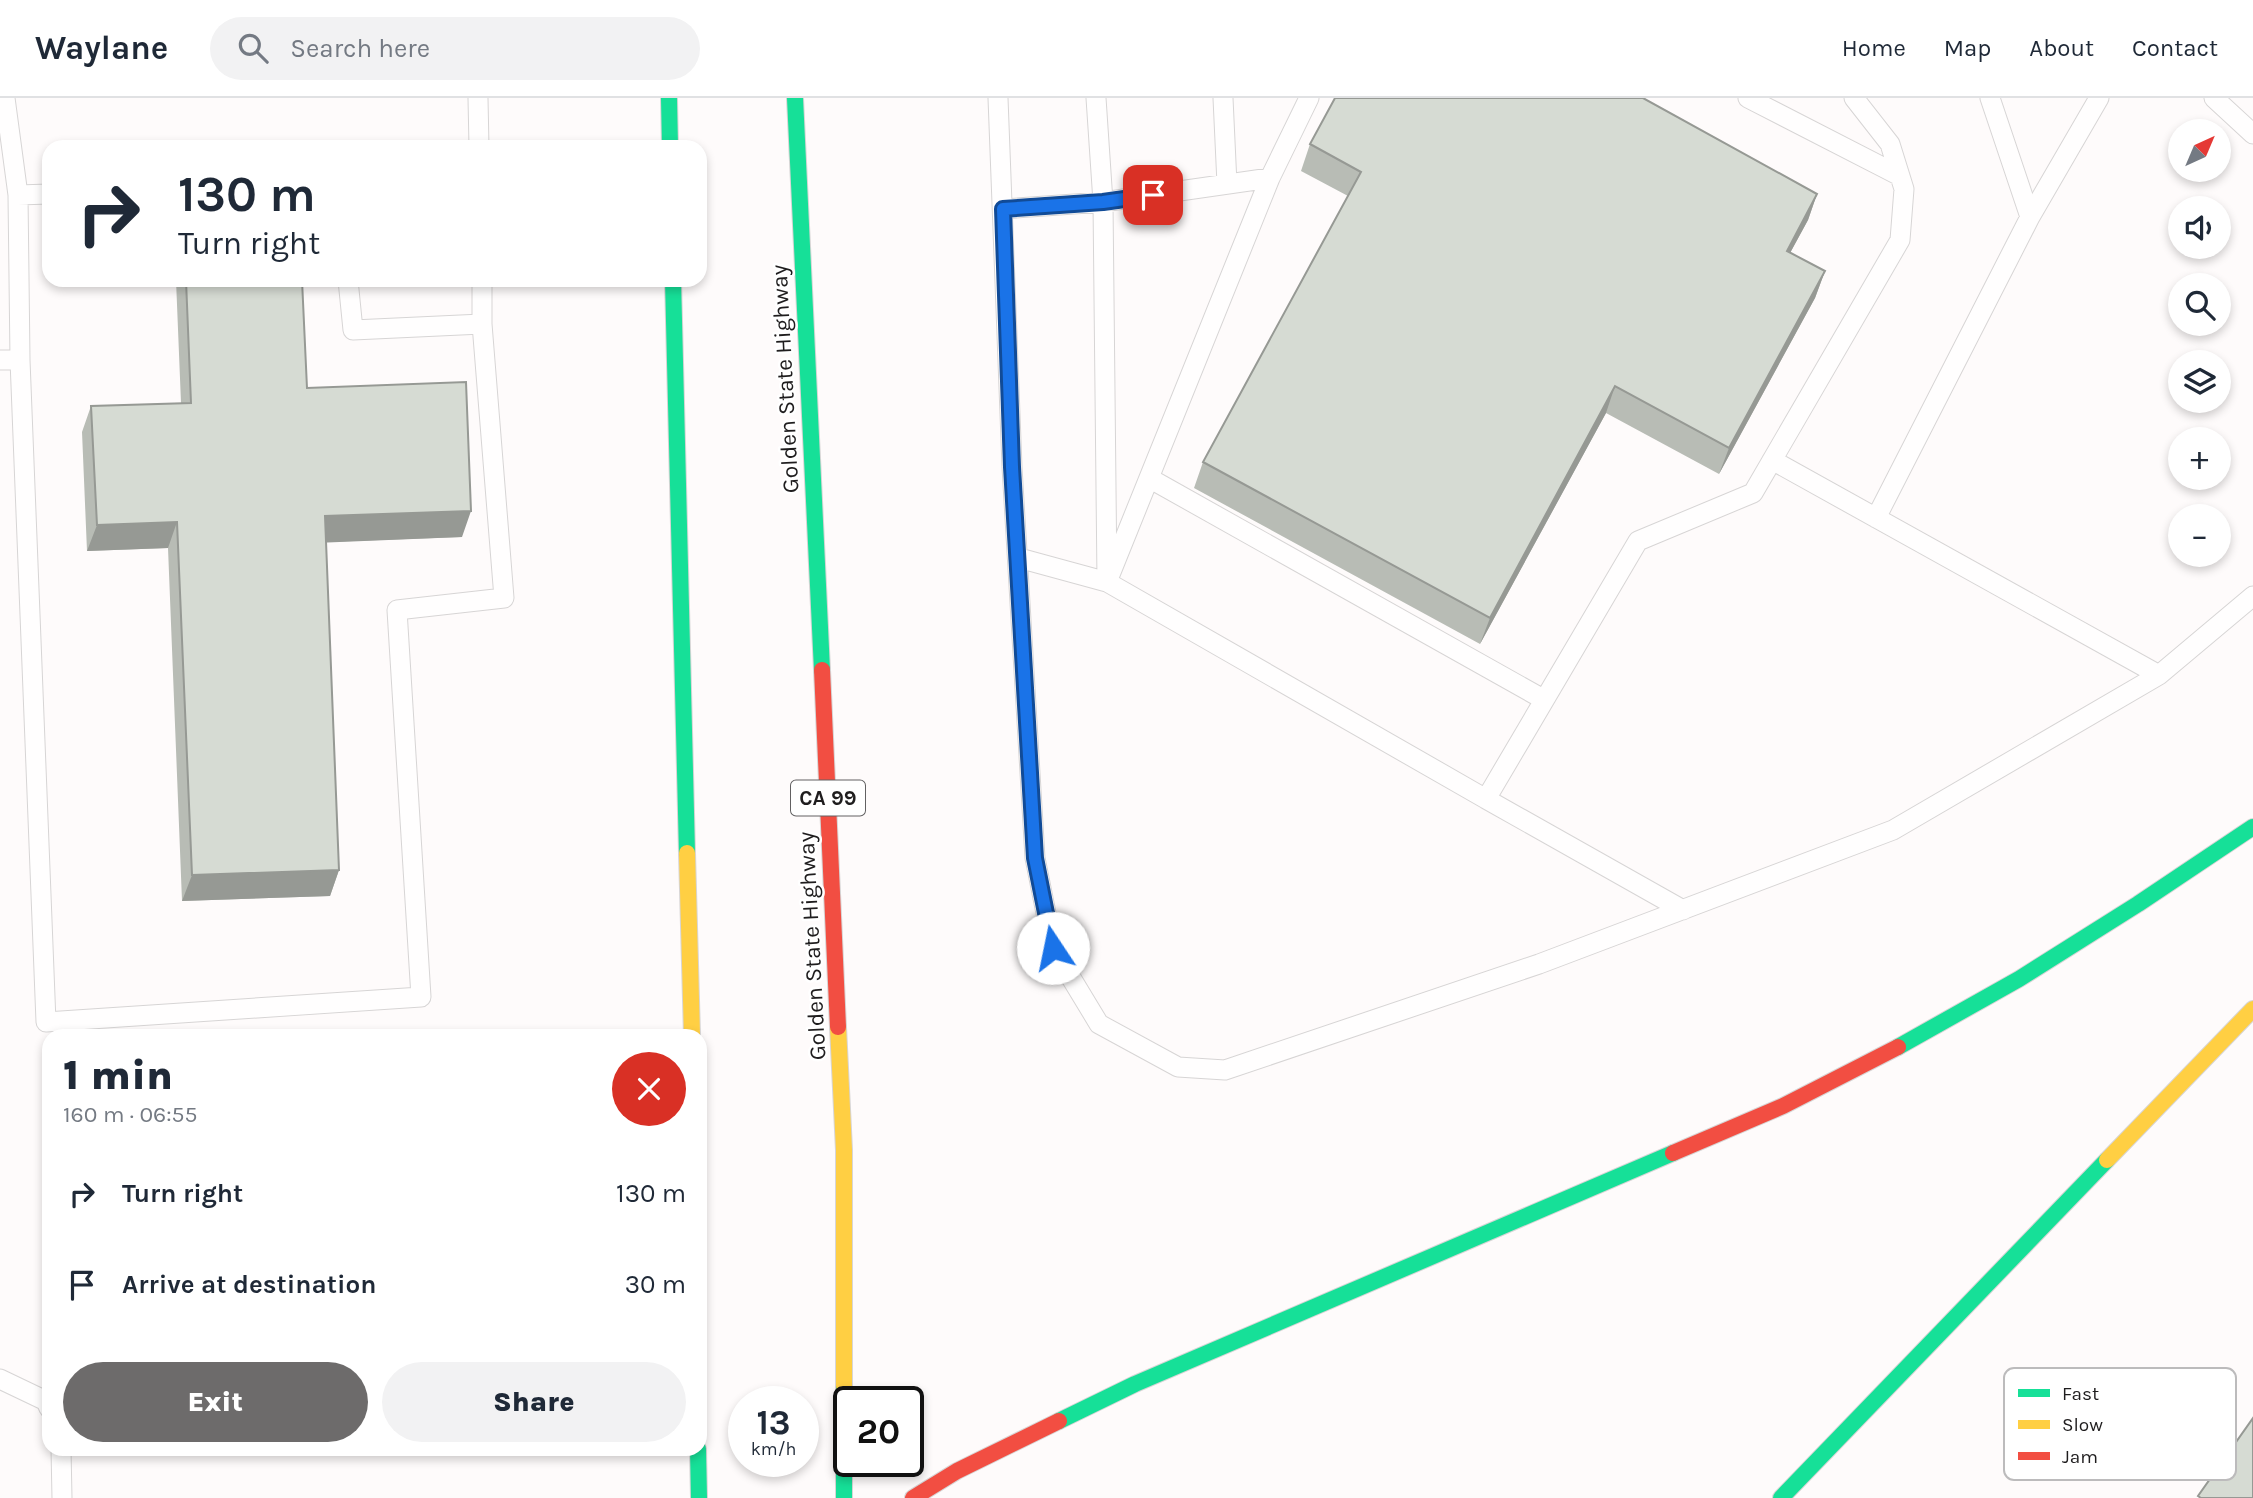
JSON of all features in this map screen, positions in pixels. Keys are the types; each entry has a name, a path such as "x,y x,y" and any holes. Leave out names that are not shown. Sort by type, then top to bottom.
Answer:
{"highway":[{"path":"669,98 670,140"},
{"name":"Golden State Highway","path":"795,98 844,1150 844,1498"},
{"path":"673,287 692,1029"},
{"path":"913,1498 957,1471 1135,1384 1783,1106 1890,1051 2019,979 2253,827"},
{"path":"1782,1498 2253,1009"},
{"path":"698,1456 699,1498"}],"lane":[{"path":"5,98 18,195 20,360 46,1022 421,997 397,610 504,598 481,287"},
{"path":"478,98 479,140"},
{"path":"998,98 1012,467 1035,858 1053,948 1099,1024 1178,1067 1225,1070 1539,964 1893,830 2159,675 2253,596"},
{"path":"1096,98 1103,202 1107,582"},
{"path":"1223,98 1227,184"},
{"path":"1107,582 1270,178 1309,98"},
{"path":"1748,98 1900,176"},
{"path":"1486,799 1638,541 1753,493 1900,240 1904,189 1890,145 1854,98"},
{"path":"1990,98 2029,217"},
{"path":"1876,518 2029,217 2099,98"},
{"path":"2214,98 2253,134"},
{"path":"1003,209 1103,202 1270,178"},
{"path":"18,195 42,194"},
{"path":"349,287 353,330 482,324"},
{"path":"0,360 20,360"},
{"path":"1772,460 2159,675"},
{"path":"1149,478 1543,699"},
{"path":"1019,558 1107,582 1683,910"},
{"path":"0,1379 42,1399"},
{"path":"61,1456 62,1498"}],"building":[{"path":"1335,98 1643,98 1817,194 1787,251 1825,271 1729,448 1615,386 1490,618 1203,462 1361,172 1310,144"},
{"path":"186,287 302,287 307,388 466,382 471,511 325,516 339,870 192,875 177,522 97,525 91,406 191,403"},
{"path":"2253,1418 2253,1498 2201,1498 2198,1496 2209,1480 2236,1480 2236,1442"}],"traffic: fast":[{"path":"669,98 670,140"},
{"path":"795,98 822,670"},
{"path":"673,287 687,853"},
{"path":"1898,1047 2019,979 2253,827"},
{"path":"1059,1421 1135,1384 1673,1153"},
{"path":"1781,1498 2107,1160"},
{"path":"698,1456 699,1498"},
{"path":"844,1477 844,1498"}],"traffic: slow":[{"path":"687,853 692,1029"},
{"path":"2107,1160 2253,1009"},
{"path":"838,1027 844,1150 844,1386"}],"traffic: jam":[{"path":"822,670 838,1027"},
{"path":"1673,1153 1783,1106 1898,1047"},
{"path":"913,1498 957,1471 1059,1421"}],"route":[{"path":"1053,948 1035,858 1012,467 1003,209 1103,202 1153,195"}]}
